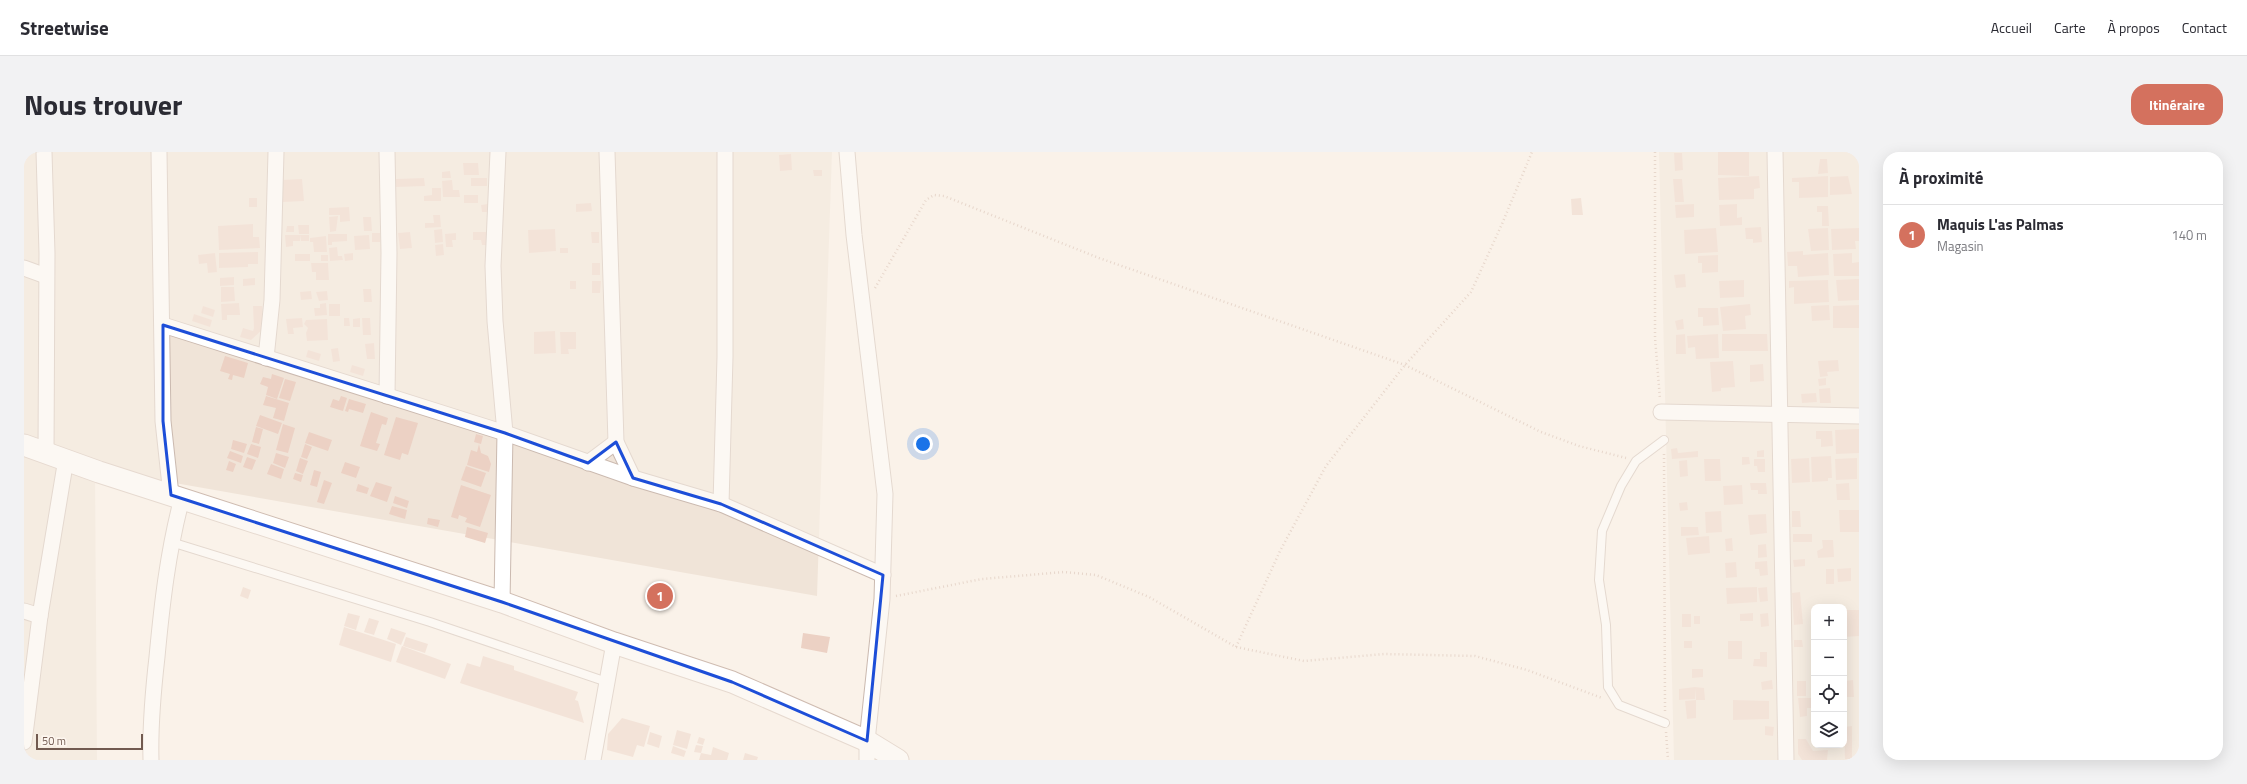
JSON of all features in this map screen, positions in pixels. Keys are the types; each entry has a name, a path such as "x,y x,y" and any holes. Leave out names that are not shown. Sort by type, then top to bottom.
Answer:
{"street":[{"path":"44,152 46,452"},
{"path":"150,760 150,732 177,497 163,420 163,326 158,152"},
{"path":"266,358 272,300 276,152"},
{"path":"387,152 389,253 387,396"},
{"path":"498,152 493,266 495,321 505,433 502,602"},
{"path":"607,152 616,442 634,478"},
{"path":"721,504 725,357 725,152"},
{"path":"846,152 854,235 885,494 882,599 867,751"},
{"path":"1775,152 1786,760"},
{"path":"24,268 46,276"},
{"path":"163,326 505,433 634,478 721,504 882,575"},
{"path":"1661,412 1859,416"},
{"path":"588,462 616,442"},
{"path":"24,445 177,497 502,602 614,643 732,682 867,751 898,760"},
{"path":"24,742 40,616 66,459"},
{"path":"24,611 40,616"},
{"path":"593,760 614,643"}],"lane":[{"path":"1664,440 1636,461 1621,486 1602,531 1599,580 1606,625 1608,688 1619,705 1665,723"},
{"path":"171,542 430,622 607,682"}],"path":[{"path":"1236,647 1280,551 1326,466 1405,365 1471,292 1502,224 1532,152"},
{"path":"863,307 926,200 934,195 944,196 1099,258 1405,365 1541,432 1579,446 1636,461"},
{"path":"882,599 982,580 1064,572 1096,575 1149,597 1236,647 1304,661 1384,654 1475,656 1527,670 1619,705"}],"highlighted area":[{"path":"163,325 505,433 588,463 616,442 633,478 721,504 883,575 867,741 732,682 502,602 171,495 163,421"}],"shaded area":[{"path":"24,152 832,152 817,596 95,469 97,760 24,760"},
{"path":"1659,152 1859,152 1859,760 1674,760"}],"building":[{"path":"1718,152 1749,152 1749,176 1718,175"},
{"path":"1674,153 1682,153 1683,170 1675,171"},
{"path":"791,154 792,170 780,171 779,155"},
{"path":"1820,159 1827,159 1828,173 1818,174"},
{"path":"463,163 478,163 479,175 464,175"},
{"path":"813,170 822,170 822,176 814,176"},
{"path":"450,171 451,178 442,178 442,172"},
{"path":"1759,176 1760,188 1754,189 1754,199 1719,200 1718,178"},
{"path":"1828,176 1828,197 1799,198 1799,182 1792,182 1792,178"},
{"path":"1848,176 1852,194 1830,195 1830,177"},
{"path":"424,178 425,186 396,187 396,179"},
{"path":"471,178 487,178 487,186 471,186"},
{"path":"302,179 304,201 283,202 282,180"},
{"path":"1673,179 1682,179 1684,202 1675,202"},
{"path":"452,180 453,190 459,190 460,197 443,197 442,181"},
{"path":"432,188 441,188 441,201 424,201 424,196 432,195"},
{"path":"464,195 478,195 478,203 464,203"},
{"path":"249,198 257,198 257,207 249,207"},
{"path":"1581,198 1583,215 1572,215 1571,199"},
{"path":"591,203 592,211 576,212 576,204"},
{"path":"488,204 489,212 482,212 481,205"},
{"path":"1694,204 1694,217 1676,218 1675,205"},
{"path":"1737,204 1737,218 1742,217 1742,225 1720,226 1719,205"},
{"path":"1817,206 1828,206 1829,226 1822,226 1822,212 1817,212"},
{"path":"349,207 350,221 340,222 340,215 329,215 329,208"},
{"path":"433,215 440,215 441,227 425,228 425,223 434,223"},
{"path":"338,216 336,231 330,232 329,217"},
{"path":"363,217 371,217 372,231 364,231"},
{"path":"253,224 253,237 259,237 260,248 219,250 218,226"},
{"path":"298,225 309,225 309,234 299,234"},
{"path":"287,226 294,226 294,232 286,232"},
{"path":"1761,227 1762,242 1753,243 1753,239 1746,239 1745,228"},
{"path":"1716,228 1718,252 1685,254 1684,230"},
{"path":"1828,228 1829,250 1811,251 1808,229"},
{"path":"1859,228 1859,241 1855,241 1856,249 1832,250 1831,229"},
{"path":"442,229 443,242 435,243 434,230"},
{"path":"555,229 556,251 529,253 528,230"},
{"path":"410,232 412,248 400,249 398,233"},
{"path":"473,232 488,232 488,245 482,245 481,240 473,240"},
{"path":"591,232 599,232 599,243 592,243"},
{"path":"372,233 380,233 380,242 372,242"},
{"path":"456,233 456,240 452,240 453,247 446,247 445,234"},
{"path":"328,234 347,234 347,241 332,242 332,245 328,245"},
{"path":"285,235 300,235 300,241 293,241 293,246 286,247"},
{"path":"300,235 309,235 309,241 301,241"},
{"path":"369,235 370,249 355,250 354,236"},
{"path":"326,236 327,252 314,252 313,242 310,242 310,238"},
{"path":"443,244 444,255 436,256 435,245"},
{"path":"337,247 338,256 342,256 343,260 330,261 329,248"},
{"path":"560,248 568,248 568,253 560,253"},
{"path":"1803,251 1803,255 1828,253 1829,275 1798,277 1797,266 1788,266 1787,252"},
{"path":"258,252 258,264 248,264 248,267 219,268 219,253"},
{"path":"215,253 217,272 208,273 207,263 199,264 198,255"},
{"path":"353,253 353,260 345,261 344,254"},
{"path":"1852,253 1852,263 1859,262 1859,276 1834,276 1833,254"},
{"path":"295,254 310,254 310,261 295,261"},
{"path":"321,255 328,255 328,261 321,261"},
{"path":"1718,255 1718,272 1702,273 1702,263 1698,263 1698,256"},
{"path":"311,263 328,263 329,280 316,280 316,272 312,272"},
{"path":"592,263 600,263 600,275 592,275"},
{"path":"1685,274 1686,287 1676,288 1674,275"},
{"path":"234,277 234,285 220,286 220,278"},
{"path":"255,278 255,285 243,286 243,279"},
{"path":"1859,279 1859,300 1838,301 1836,280"},
{"path":"1744,280 1744,297 1720,298 1719,281"},
{"path":"1828,280 1829,302 1794,304 1794,287 1789,288 1789,281"},
{"path":"570,281 576,281 576,289 570,289"},
{"path":"592,281 601,281 600,293 592,293"},
{"path":"221,287 234,287 235,301 221,302"},
{"path":"363,289 371,289 372,302 364,302"},
{"path":"311,291 312,299 301,300 300,292"},
{"path":"327,291 328,300 319,301 316,292"},
{"path":"239,303 240,315 227,315 227,320 222,320 221,304"},
{"path":"326,303 327,315 315,316 314,308 320,308 320,304"},
{"path":"329,304 340,304 340,316 329,316"},
{"path":"1750,304 1751,315 1745,316 1746,329 1723,331 1720,307"},
{"path":"1829,305 1830,320 1812,321 1811,306"},
{"path":"1859,305 1859,328 1833,328 1833,306"},
{"path":"203,306 215,310 213,317 201,313"},
{"path":"253,306 262,306 263,329 251,340 240,337 243,328 253,331"},
{"path":"1698,308 1718,308 1719,325 1703,326 1703,317 1698,317"},
{"path":"194,314 212,320 210,327 192,321"},
{"path":"302,318 303,327 293,328 294,334 288,334 286,319"},
{"path":"344,318 349,318 350,326 344,326"},
{"path":"360,318 360,327 353,327 353,319"},
{"path":"362,318 370,318 371,335 363,335"},
{"path":"327,319 328,340 307,341 306,333 308,328 304,324 306,320"},
{"path":"1683,319 1684,329 1677,330 1675,321"},
{"path":"555,331 556,353 534,354 534,332"},
{"path":"560,332 576,332 576,349 568,349 569,354 561,354"},
{"path":"1685,334 1686,354 1676,354 1676,335"},
{"path":"1718,334 1719,358 1696,359 1695,347 1688,348 1687,336"},
{"path":"1722,334 1767,334 1768,351 1722,351"},
{"path":"374,343 375,359 367,359 365,344"},
{"path":"338,348 340,361 333,362 331,349"},
{"path":"308,350 321,354 319,361 306,357"},
{"path":"225,356 248,363 244,378 233,375 232,380 228,379 230,374 220,371"},
{"path":"1838,360 1839,371 1827,372 1828,376 1820,377 1818,361"},
{"path":"1733,361 1735,387 1721,388 1721,391 1712,392 1710,362"},
{"path":"1763,364 1764,381 1750,382 1750,365"},
{"path":"352,365 365,369 363,376 350,372"},
{"path":"272,374 284,378 277,399 266,395 268,387 260,384 263,377 271,379"},
{"path":"1826,378 1826,385 1819,386 1818,379"},
{"path":"285,379 296,382 290,401 279,398"},
{"path":"1830,388 1831,403 1820,403 1819,389"},
{"path":"1816,393 1817,402 1802,403 1801,394"},
{"path":"266,396 289,403 284,421 273,418 276,408 263,405"},
{"path":"341,396 347,398 343,411 330,407 333,399 339,401"},
{"path":"349,399 366,404 363,413 349,409 348,412 345,411"},
{"path":"371,412 388,418 386,425 382,424 376,443 380,444 377,451 360,446"},
{"path":"260,415 282,423 278,434 256,426"},
{"path":"396,417 418,423 408,455 402,453 400,460 384,455"},
{"path":"283,424 295,428 288,453 276,450"},
{"path":"256,427 263,429 259,444 252,442"},
{"path":"1859,429 1859,453 1836,454 1835,430"},
{"path":"1816,431 1832,431 1833,446 1821,447 1821,439 1816,439"},
{"path":"309,432 332,440 328,451 305,443"},
{"path":"476,434 483,436 481,444 474,442"},
{"path":"233,440 247,444 244,453 231,449"},
{"path":"251,444 261,447 258,458 247,454"},
{"path":"305,444 312,447 307,459 301,457"},
{"path":"479,444 481,453 488,456 491,464 489,472 467,465 471,450 477,452"},
{"path":"1677,448 1678,453 1698,451 1698,457 1672,459 1671,449"},
{"path":"1764,450 1764,457 1757,457 1757,451"},
{"path":"230,451 243,456 241,463 227,458"},
{"path":"276,453 289,457 285,468 273,463"},
{"path":"1831,456 1832,478 1828,478 1828,481 1812,482 1811,457"},
{"path":"247,457 256,460 252,470 243,467"},
{"path":"1742,457 1749,457 1750,464 1742,465"},
{"path":"300,458 308,461 303,474 296,471"},
{"path":"1809,458 1810,482 1792,483 1791,459"},
{"path":"1857,458 1857,479 1836,480 1835,459"},
{"path":"1704,459 1720,459 1721,481 1705,481"},
{"path":"1754,459 1765,459 1765,472 1758,472 1757,466 1754,466"},
{"path":"1687,460 1688,476 1680,477 1679,461"},
{"path":"229,461 236,464 233,472 226,470"},
{"path":"345,462 360,467 356,478 341,473"},
{"path":"271,464 284,469 281,479 267,474"},
{"path":"466,466 486,473 481,487 461,480"},
{"path":"314,470 321,472 317,487 310,485"},
{"path":"295,473 303,475 301,482 293,479"},
{"path":"324,480 332,483 324,504 317,502"},
{"path":"376,482 392,487 387,502 370,496"},
{"path":"1750,483 1766,483 1767,494 1758,494 1758,490 1751,490"},
{"path":"1849,483 1850,500 1837,500 1836,484"},
{"path":"358,484 369,488 367,494 356,491"},
{"path":"461,485 491,495 480,527 465,522 467,518 459,515 458,519 451,517"},
{"path":"1742,485 1743,504 1724,505 1723,486"},
{"path":"395,496 409,501 407,508 393,503"},
{"path":"1687,502 1688,510 1680,511 1679,503"},
{"path":"392,506 407,510 405,519 389,514"},
{"path":"1839,510 1859,510 1859,532 1840,532"},
{"path":"1721,511 1722,532 1706,533 1705,512"},
{"path":"1792,511 1800,511 1801,527 1792,527"},
{"path":"1766,514 1767,533 1750,535 1748,515"},
{"path":"428,518 440,520 438,527 427,524"},
{"path":"467,527 488,533 485,543 465,537"},
{"path":"1681,527 1698,527 1699,535 1681,536"},
{"path":"1793,534 1812,534 1812,542 1793,542"},
{"path":"1709,536 1710,553 1688,555 1686,538"},
{"path":"1732,538 1733,551 1726,551 1725,539"},
{"path":"1822,540 1833,540 1834,557 1818,558 1817,551 1823,548"},
{"path":"1766,544 1767,557 1758,558 1758,545"},
{"path":"1805,559 1805,566 1794,567 1793,560"},
{"path":"1767,561 1768,575 1760,576 1759,569 1755,569 1755,562"},
{"path":"1736,562 1737,577 1726,578 1725,563"},
{"path":"1851,568 1851,581 1838,582 1837,569"},
{"path":"1826,569 1834,569 1834,584 1826,584"},
{"path":"243,587 251,590 248,599 240,596"},
{"path":"1757,587 1757,602 1727,604 1726,588"},
{"path":"1767,587 1768,601 1760,602 1758,588"},
{"path":"1800,592 1803,624 1794,625 1792,593"},
{"path":"1847,610 1859,610 1859,636 1847,637"},
{"path":"348,613 360,616 356,630 344,626"},
{"path":"1753,613 1753,621 1740,621 1740,614"},
{"path":"1768,613 1769,626 1761,627 1760,614"},
{"path":"1682,614 1691,614 1691,627 1682,627"},
{"path":"1694,616 1700,616 1700,624 1694,624"},
{"path":"369,618 379,621 374,635 364,632"},
{"path":"344,627 396,644 391,662 339,645"},
{"path":"391,628 406,633 401,645 387,639"},
{"path":"803,633 830,637 827,653 801,648"},
{"path":"406,637 428,644 425,653 403,646"},
{"path":"1794,640 1802,640 1803,647 1794,647"},
{"path":"1684,641 1692,641 1692,648 1684,648"},
{"path":"1728,641 1742,641 1742,659 1728,659"},
{"path":"402,646 451,664 445,679 396,662"},
{"path":"1760,652 1767,652 1767,667 1753,666 1754,659 1760,659"},
{"path":"483,656 514,666 514,670 578,692 575,700 578,701 584,723 460,683 467,663 480,667"},
{"path":"1692,669 1703,669 1703,677 1692,678"},
{"path":"1772,680 1773,689 1762,690 1761,682"},
{"path":"1853,680 1854,697 1847,697 1847,681"},
{"path":"1797,681 1806,681 1806,696 1797,696"},
{"path":"1695,687 1704,688 1705,700 1696,700 1695,689 1695,699 1679,700 1679,689"},
{"path":"1798,698 1811,698 1811,708 1807,708 1807,716 1800,717"},
{"path":"1696,700 1696,718 1687,719 1685,701"},
{"path":"1733,700 1769,701 1769,719 1733,720"},
{"path":"622,718 650,726 644,747 637,745 633,757 607,750 608,734"},
{"path":"1765,726 1774,727 1773,736 1765,735"},
{"path":"1852,726 1852,759 1845,759 1845,748 1847,748 1847,727"},
{"path":"677,730 691,734 687,749 673,745"},
{"path":"650,732 662,736 659,748 647,744"},
{"path":"699,737 705,739 703,745 697,743"},
{"path":"1798,739 1806,739 1813,751 1828,750 1827,760 1802,760 1798,754"},
{"path":"696,745 703,746 701,753 694,752"},
{"path":"673,746 686,751 684,757 671,753"},
{"path":"713,747 729,753 727,760 699,760 701,753 711,755"},
{"path":"745,753 758,757 757,760 743,760"}],"place":[{"name":"Maquis L'as Palmas","path":"660,596"}]}
